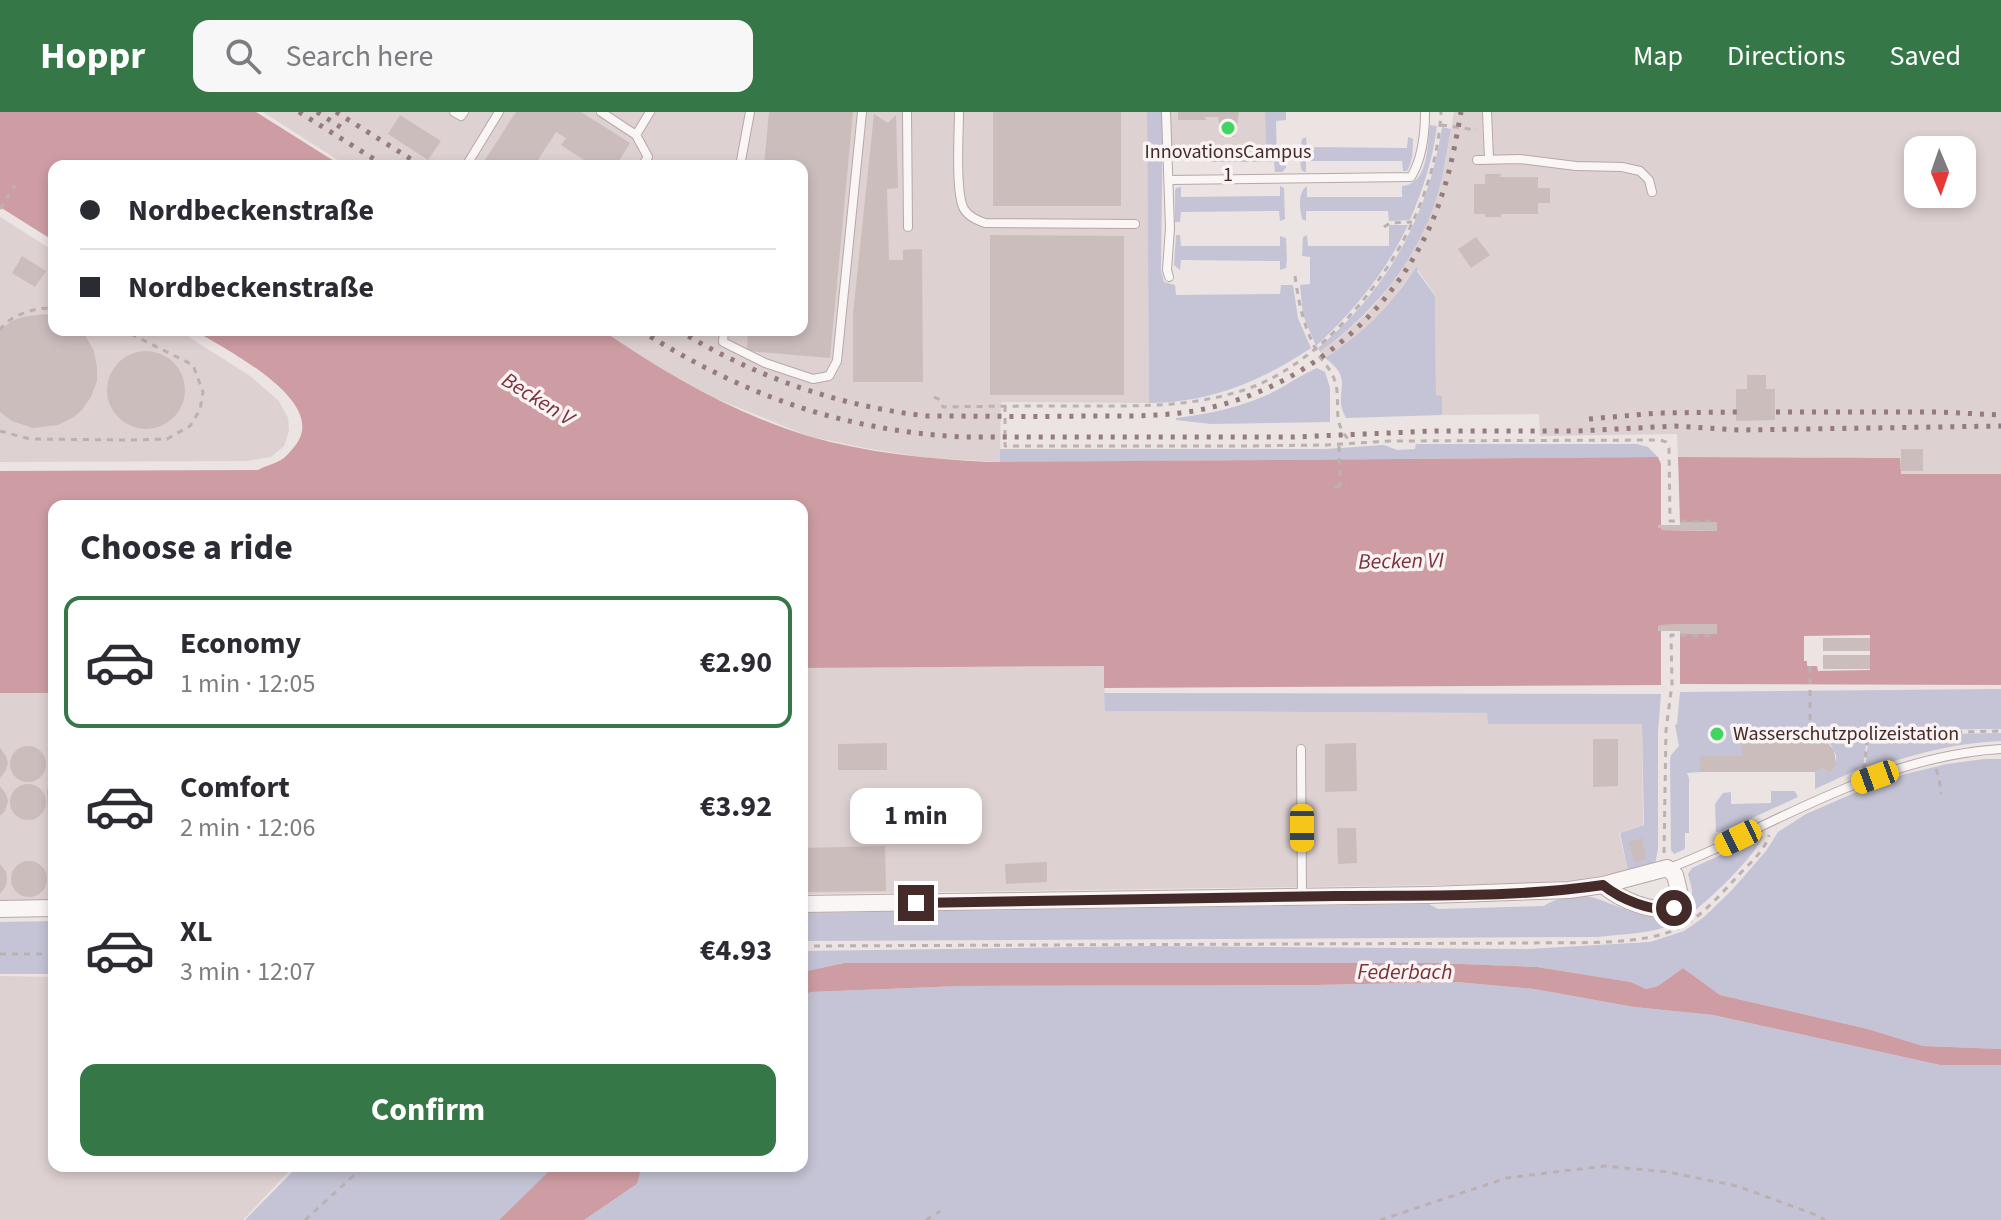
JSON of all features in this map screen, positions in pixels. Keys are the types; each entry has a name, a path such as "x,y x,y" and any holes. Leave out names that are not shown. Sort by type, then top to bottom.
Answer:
{"street":[{"path":"808,904 1429,895 1569,890 1603,885 1667,868 1675,875 1680,895 1674,908 1653,909 1613,894 1603,885"},
{"path":"0,909 48,908"}],"lane":[{"path":"454,112 461,116 464,112"},
{"path":"470,160 499,112"},
{"path":"601,112 636,135 648,157 646,160"},
{"path":"636,135 650,112"},
{"path":"741,160 750,112"},
{"path":"724,336 723,342 765,363 813,379 829,376 837,361 862,112"},
{"path":"907,112 908,227"},
{"path":"959,112 959,187 963,208 973,218 985,223 1135,224"},
{"path":"1166,112 1169,277"},
{"path":"1169,180 1411,177 1416,169 1425,112"},
{"path":"1487,112 1489,159"},
{"path":"1477,160 1520,159 1576,166 1622,167 1640,171 1649,180 1652,192"},
{"path":"1301,749 1302,897"},
{"path":"1667,868 1711,852 1852,785 1932,758 2001,749"}],"path":[{"path":"934,397 940,400 943,407 1169,406 1247,389 1286,370 1338,328 1376,285 1393,260 1427,187 1434,163 1441,112"},
{"path":"1440,125 1481,131"},
{"path":"0,209 15,185"},
{"path":"1384,227 1390,223 1412,222"},
{"path":"1295,276 1301,315 1315,348 1335,380 1339,425 1354,444"},
{"path":"0,330 3,324 23,314 48,308"},
{"path":"0,431 30,439 167,439 190,426 200,410 203,392 193,365 135,336"},
{"path":"1005,406 1005,446 1663,440 1669,448 1670,521 1714,521"},
{"path":"1339,445 1340,487"},
{"path":"1334,487 1347,486"},
{"path":"1667,868 1664,853 1665,776 1666,730 1672,684 1671,635 1715,636"},
{"path":"1810,666 1810,738"},
{"path":"1852,785 1865,766 1866,746 1873,735 2001,731"},
{"path":"1932,758 1941,794"},
{"path":"808,946 1532,943 1635,939 1680,928 1699,914 1726,889 1767,841 1770,833 1766,824"},
{"path":"0,954 48,954"},
{"path":"1380,1220 1507,1178 1604,1166 1668,1172 1737,1186 1825,1220"},
{"path":"305,1220 357,1172"},
{"path":"926,1220 940,1211"}],"shaded area":[{"path":"263,112 1147,112 1149,403 1001,402 1000,462 927,458 808,436 700,392 611,336 808,336 808,160 338,160"},
{"path":"1147,112 1163,112 1161,270 1164,282 1175,285 1176,295 1280,294 1281,285 1293,285 1298,318 1311,348 1273,371 1234,388 1193,399 1149,403"},
{"path":"1170,112 1265,112 1266,153 1171,154"},
{"path":"1265,112 1286,112 1286,120 1276,121 1277,161 1286,162 1282,172 1275,172 1274,162 1210,162 1211,153 1266,153"},
{"path":"1454,112 2001,112 2001,474 1900,474 1900,458 1678,457 1677,434 1540,436 1539,414 1442,415 1442,396 1436,396 1435,295 1416,267 1384,311 1354,339 1325,358 1320,352 1366,314 1386,291 1414,248 1445,166"},
{"path":"1430,125 1437,126 1433,150 1410,220 1389,221 1388,211 1306,211 1306,221 1302,219 1300,197 1307,186 1307,197 1402,197 1402,186 1411,184 1422,171"},
{"path":"1442,127 1451,129 1443,171 1429,219 1418,242 1375,303 1320,352 1318,348 1365,302 1401,249 1427,191"},
{"path":"1306,137 1307,147 1407,148 1408,137 1413,139 1412,159 1407,171 1403,171 1402,161 1306,161 1306,172 1302,171 1300,155 1302,139"},
{"path":"1280,186 1284,188 1285,219 1280,221 1279,211 1181,212 1180,222 1175,222 1176,188 1181,187 1181,197 1280,196"},
{"path":"0,217 48,247 48,336 187,336 250,376 279,401 288,418 289,431 284,446 271,457 246,461 0,462"},
{"path":"1389,225 1408,225 1368,290 1316,346 1303,315 1300,285 1310,284 1310,257 1302,256 1303,237 1307,235 1308,246 1389,246"},
{"path":"1176,235 1180,235 1181,246 1280,246 1280,236 1286,238 1286,268 1280,270 1280,261 1181,260 1180,270 1174,265"},
{"path":"1416,267 1435,296 1436,395 1442,396 1442,415 1346,418 1342,409 1340,373 1325,358 1375,318"},
{"path":"1317,368 1325,372 1330,388 1330,422 1211,424 1176,420 1256,400"},
{"path":"1416,444 1637,444 1648,447 1658,457 1000,462 1000,449 1325,449 1384,445 1397,450 1415,449"},
{"path":"1104,666 1105,711 1488,713 1489,724 1642,724 1643,825 1619,833 1628,871 1576,880 1510,884 808,894 808,668"},
{"path":"2001,689 2001,729 1887,730 1873,733 1867,739 1863,767 1815,789 1815,772 1823,768 1830,774 1836,761 1831,745 1821,739 1742,738 1742,756 1700,756 1700,772 1687,773 1689,833 1685,833 1685,849 1674,854 1671,850 1670,760 1679,746 1675,725 1680,692"},
{"path":"0,693 48,693 48,902 0,902"},
{"path":"1104,693 1661,694 1658,849 1655,864 1628,871 1620,833 1644,825 1642,724 1488,724 1487,713 1105,711"},
{"path":"2001,733 2001,741 1929,751 1859,773 1865,765 1872,737"},
{"path":"2001,759 2001,1049 1923,1046 1868,1029 1720,995 1683,968 1658,986 1646,989 1631,982 1537,967 1435,963 844,963 808,971 808,951 1151,946 1528,949 1650,942 1684,931 1704,917 1766,851 1778,832 1806,814 1868,787 1947,764"},
{"path":"1771,791 1795,791 1798,797 1716,832 1715,804 1723,793 1731,792 1731,804 1771,803"},
{"path":"1763,836 1738,870 1685,917 1657,929 1627,934 1597,937 808,941 808,913 1429,904 1438,909 1544,906 1579,896 1591,897 1639,914 1665,918 1675,916 1690,901 1692,892 1688,874 1692,868"},
{"path":"48,921 48,974 0,974 0,922"},
{"path":"0,976 48,977 48,1172 288,1172 243,1220 0,1220"},
{"path":"1456,982 1534,989 1634,1007 1713,1015 1940,1065 2001,1065 2001,1220 584,1220 637,1184 640,1172 808,1172 808,993 811,992 960,986"},
{"path":"292,1172 548,1172 499,1220 245,1220"}],"water":[{"path":"0,112 256,112 332,160 48,160 48,237 0,207"},
{"path":"204,336 611,336 701,391 780,427 853,447 944,459 989,462 1658,457 1661,464 1661,525 1658,527 1661,530 1717,531 1716,522 1680,522 1678,457 1900,458 1901,474 2001,474 2001,685 1680,684 1680,634 1716,624 1662,625 1658,631 1661,631 1661,685 1104,688 1104,666 808,668 808,500 48,500 48,693 0,693 0,471 258,470 286,456 302,430 299,412 287,395 249,364"},
{"name":"Federbach","path":"844,963 1435,963 1537,967 1631,982 1646,989 1658,986 1683,968 1720,995 1868,1029 1923,1046 2001,1049 2001,1065 1940,1065 1713,1015 1634,1007 1534,989 1456,982 960,986 808,993 808,971"},
{"path":"548,1172 640,1172 637,1184 584,1220 499,1220"}],"pier":[{"path":"1870,635 1870,638 1824,638 1824,651 1870,651 1870,655 1824,655 1823,669 1870,670 1818,671 1817,666 1807,666 1807,661 1804,661 1804,636"}],"building":[{"path":"516,112 581,112 630,143 620,160 584,160 561,145 566,138 556,132 538,160 485,160"},
{"path":"769,112 853,112 830,358 747,351 748,336 808,336 808,160 765,160"},
{"path":"993,112 1121,112 1121,206 993,206"},
{"name":"InnovationsCampus 1","path":"1178,112 1239,112 1235,137 1222,137 1218,117 1178,120"},
{"path":"874,114 888,123 896,115 898,188 887,189 889,260 903,260 903,250 922,249 923,382 853,382 853,314"},
{"path":"400,115 441,141 428,160 388,134"},
{"path":"1485,174 1538,177 1538,188 1550,188 1550,203 1538,203 1538,214 1485,217 1485,214 1474,214 1474,184 1485,184"},
{"path":"990,235 1124,236 1124,395 990,395"},
{"path":"1476,237 1490,255 1471,268 1458,249"},
{"path":"22,256 46,271 35,287 12,273"},
{"path":"48,315 48,336 86,336 94,351 97,381 91,397 74,417 58,425 33,428 12,421 0,412 0,330 22,317"},
{"path":"146,351 161,354 174,362 182,375 185,390 182,405 174,418 161,426 146,429 131,426 118,418 110,405 107,390 110,375 118,362 131,354"},
{"path":"1747,375 1766,375 1766,389 1775,389 1775,420 1736,421 1736,389 1747,389"},
{"path":"1901,449 1923,449 1923,471 1901,471"},
{"path":"1680,522 1717,522 1717,531 1658,528 1658,525 1680,525"},
{"path":"1717,624 1717,634 1658,631 1661,625"},
{"path":"1823,638 1870,638 1870,651 1823,651"},
{"path":"1823,655 1870,655 1870,669 1823,669"},
{"path":"1815,737 1826,741 1834,750 1836,764 1830,774 1823,768 1815,772 1700,772 1700,756 1742,756 1741,738"},
{"path":"1593,739 1618,739 1618,786 1593,787"},
{"path":"887,743 887,770 838,770 838,744"},
{"path":"1356,743 1357,791 1325,792 1325,744"},
{"path":"28,746 41,751 46,764 41,777 28,782 15,777 10,764 15,751"},
{"path":"0,748 8,763 0,778"},
{"path":"28,784 41,789 46,802 41,815 28,820 15,815 10,802 15,789"},
{"path":"0,786 8,801 0,816"},
{"path":"1337,828 1356,828 1357,863 1338,864"},
{"path":"1642,838 1647,859 1634,862 1628,842"},
{"path":"885,846 886,891 808,892 808,848"},
{"path":"29,861 42,866 47,879 42,892 29,897 16,892 11,879 16,866"},
{"path":"1047,862 1047,882 1006,884 1005,864"},
{"path":"0,864 7,879 0,894"}],"railway":[{"path":"299,112 375,160"},
{"path":"317,112 345,130"},
{"path":"336,112 412,160"},
{"path":"688,336 737,362 798,387 861,405 927,416 1153,415 1194,411 1236,400 1276,384 1313,363 1347,337 1378,306 1404,272 1426,235 1445,185 1461,112"},
{"path":"650,336 716,373 794,405 875,426 962,437 1294,437 1675,426 1740,430 2001,426"},
{"path":"1589,419 1658,413 1737,412"},
{"path":"1776,412 2001,415"}],"place":[{"name":"InnovationsCampus 1","path":"1228,128"},
{"name":"Wasserschutzpolizeistation","path":"1717,734"}],"route":[{"path":"916,903 1429,895 1569,890 1603,885 1613,894 1653,909 1674,908"}],"water label":[{"name":"Becken V","path":"538,399"},
{"name":"Becken VI","path":"1401,561"}]}
